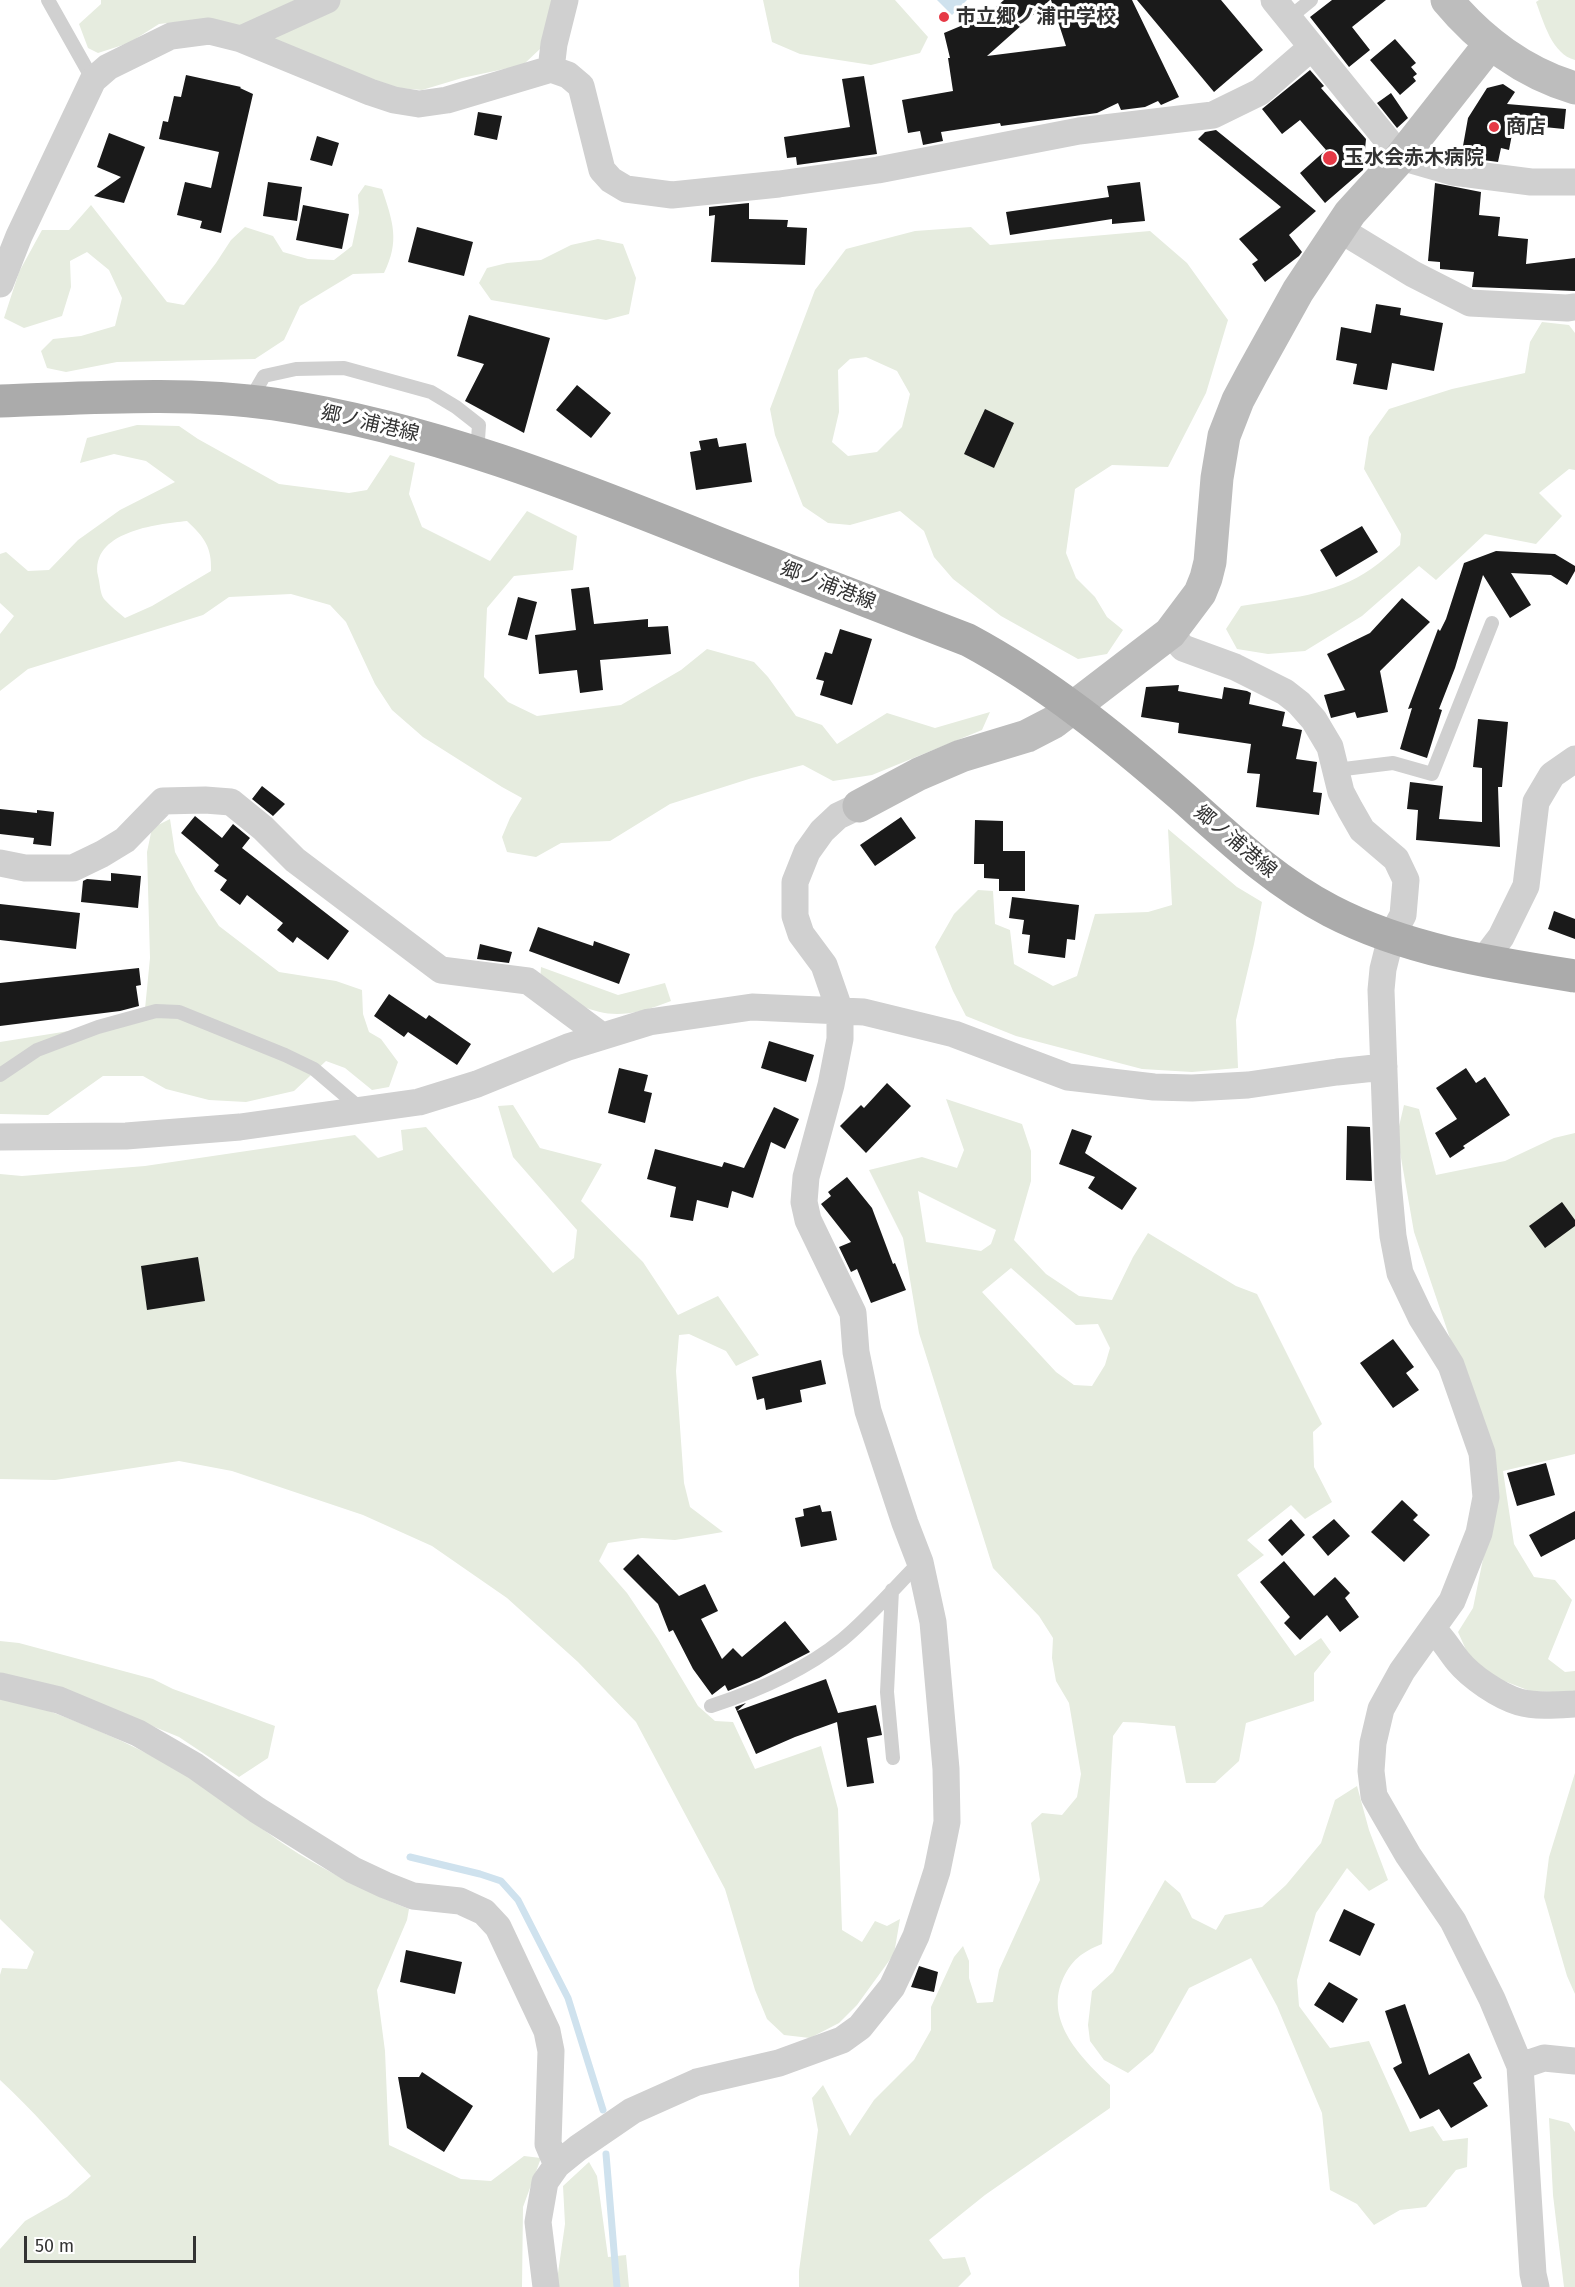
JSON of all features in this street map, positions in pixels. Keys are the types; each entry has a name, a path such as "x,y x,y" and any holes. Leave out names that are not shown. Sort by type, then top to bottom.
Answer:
{"main road":[{"name":"郷ノ浦港線","path":"0,401 171,395 249,402 344,416 408,432 615,501 969,640 1000,657 1073,705 1183,797 1241,850 1284,882 1331,911 1391,937 1482,962 1575,976"}],"street":[{"path":"241,39 327,0"},
{"path":"551,69 554,44 565,0"},
{"path":"1447,0 1460,16 1490,44 1529,68 1575,88"},
{"path":"1282,9 1401,158 1453,172 1531,182 1575,182"},
{"path":"0,284 19,236 93,80 108,67 171,36 209,31 241,39 370,92 394,100 419,104 447,100 551,69 568,75 580,86 602,170 611,180 626,189 672,195 779,184 878,170 1078,131 1213,115 1260,92 1312,47"},
{"path":"546,2287 538,2222 545,2182 557,2165 632,2111 697,2082 779,2063 842,2040 860,2027 892,1987 916,1936 937,1871 947,1822 946,1769 933,1622 920,1562 868,1411 856,1352 853,1313 808,1220 804,1202 806,1177 831,1085 840,1039 840,1011 824,965 801,934 795,916 795,882 807,852 822,831 838,816 919,774 961,756 1027,736 1054,722 1073,705 1170,633 1200,593 1206,578 1210,562 1217,478 1224,436 1239,400 1298,291 1350,213 1401,158 1490,44"},
{"path":"1339,229 1413,274 1470,303 1575,307"},
{"path":"1170,633 1184,648 1269,682 1299,703 1314,720 1330,747 1341,792 1362,830 1396,858 1406,880 1403,915 1391,937 1383,969 1381,990 1389,1193 1393,1236 1400,1272 1421,1317 1451,1365 1482,1453 1486,1497 1479,1533 1452,1601 1402,1671 1381,1709 1373,1743 1371,1771 1374,1796 1408,1855 1453,1921 1492,1999 1520,2066 1533,2274 1536,2287"},
{"path":"1482,962 1501,937 1526,886 1536,802 1552,775 1575,759"},
{"path":"0,863 25,868 73,868 125,840 163,801 231,802 295,860 441,970 528,981 549,994 570,1014 602,1036"},
{"path":"0,1137 126,1136 240,1127 419,1102 477,1084 568,1047 602,1036 649,1022 725,1010 792,1008 864,1012 954,1034 1068,1077 1154,1087 1192,1088 1248,1085 1384,1067"},
{"path":"1432,1629 1442,1638 1474,1679 1520,1702 1552,1706 1575,1704"},
{"path":"0,1686 59,1700 138,1733 195,1766 257,1810 353,1870 385,1885 413,1896 460,1900 484,1912 498,1927 548,2031 551,2051 548,2144 557,2165"},
{"path":"1520,2066 1544,2058 1575,2061"}],"lane":[{"path":"48,0 93,80"},
{"path":"1282,9 1311,0"},
{"path":"249,402 264,376 296,369 344,368 432,392 456,406 478,425 477,454"},
{"path":"1336,770 1393,763 1432,774 1492,623"},
{"path":"0,1074 37,1050 98,1027 156,1011 179,1012 314,1069 363,1110"},
{"path":"711,1706 737,1698 811,1663 843,1639 920,1562"},
{"path":"892,1590 887,1692 893,1758"}],"shaded area":[{"path":"101,0 555,0 541,48 523,65 462,78 422,90 385,87 203,19 159,24 129,43 98,53 88,48 79,24 101,4"},
{"path":"763,0 895,0 928,37 920,53 871,65 800,54 772,42"},
{"path":"1539,0 1575,0 1575,60 1560,51 1550,37 1536,2"},
{"path":"365,185 382,189 392,222 392,251 384,273 353,274 300,306 284,340 255,359 117,362 66,372 47,368 41,351 53,339 81,336 115,326 122,298 109,270 87,252 70,261 71,287 62,316 24,328 4,318 19,272 42,230 69,230 91,205 167,302 184,305 231,240 245,227 273,236 283,252 308,259 334,260 352,246 359,213 358,195"},
{"path":"971,227 990,245 1150,231 1187,263 1228,320 1206,393 1168,467 1112,465 1075,489 1066,553 1076,578 1095,597 1107,617 1123,630 1107,654 1078,659 1001,616 953,579 934,557 924,531 900,511 850,525 828,523 803,506 775,435 770,409 815,290 846,249 915,231","holes":["866,357 897,371 910,394 902,427 877,452 848,456 832,442 839,412 838,370 850,359"]},
{"path":"598,239 623,244 636,278 629,314 606,320 491,300 479,283 487,268 507,263 541,260 571,245"},
{"path":"1542,322 1569,325 1575,333 1575,470 1569,469 1539,493 1562,516 1536,544 1485,534 1436,580 1419,566 1362,616 1305,651 1268,654 1237,649 1226,629 1241,606 1309,595 1342,585 1371,569 1400,545 1401,534 1364,469 1369,437 1389,409 1452,389 1525,373 1530,342"},
{"path":"137,425 179,426 279,484 349,493 367,490 390,455 415,463 409,494 422,527 490,561 527,511 577,536 573,570 514,576 487,608 484,677 508,702 537,716 621,705 681,670 707,649 754,662 768,677 796,716 822,725 837,744 887,713 935,728 990,712 982,730 872,775 833,781 803,765 752,778 670,804 610,841 561,843 536,857 507,852 502,837 522,798 423,737 392,710 375,684 346,622 330,605 291,594 229,597 203,615 28,669 0,691 0,634 14,616 0,603 0,554 6,552 28,571 49,570 78,540 120,510 175,482 146,461 114,454 80,463 87,438","holes":["187,521 206,543 210,555 211,571 152,606 125,618 111,607 101,591 98,561 104,549 114,540 128,533 143,528"]},
{"path":"170,819 175,852 196,891 219,926 279,972 336,981 362,990 363,1014 369,1032 381,1039 398,1062 389,1087 372,1090 345,1068 326,1061 294,1091 246,1102 209,1100 166,1089 143,1076 103,1076 48,1115 0,1114 0,1042 144,1019 150,958 147,852 152,828"},
{"path":"1168,829 1237,887 1262,902 1236,1020 1238,1068 1192,1072 1142,1069 1016,1036 966,1016 935,947 954,914 978,890 993,891 995,924 1010,930 1014,964 1053,986 1077,976 1095,914 1148,912 1172,905"},
{"path":"541,967 618,995 665,983 671,1001 632,1013 602,1013 574,1002 540,982"},
{"path":"946,1099 1022,1124 1031,1151 1031,1181 1014,1240 1046,1274 1079,1296 1112,1300 1133,1257 1148,1233 1236,1286 1257,1294 1322,1424 1313,1432 1314,1467 1332,1502 1305,1519 1291,1505 1247,1540 1264,1555 1237,1575 1295,1656 1321,1638 1331,1652 1314,1673 1314,1701 1246,1723 1239,1761 1215,1783 1186,1783 1175,1726 1123,1722 1113,1736 1102,1944 1073,1962 1065,1974 1058,1996 1058,2011 1069,2039 1088,2064 1110,2085 1110,2108 985,2195 929,2240 943,2259 965,2257 971,2274 958,2287 799,2287 799,2271 818,2130 812,2098 823,2085 850,2136 874,2100 914,2060 931,2030 931,2007 954,1957 963,1946 969,1961 969,1978 977,2003 993,2002 999,1970 1040,1880 1031,1823 1042,1813 1062,1815 1077,1797 1081,1774 1069,1703 1056,1681 1052,1658 1053,1638 1039,1616 993,1568 919,1333 903,1238 869,1170 922,1157 957,1168 964,1150","holes":["918,1191 996,1230 991,1244 981,1251 926,1242","1011,1268 1076,1325 1098,1324 1110,1348 1105,1365 1092,1386 1074,1385 1056,1372 982,1292"]},
{"path":"513,1105 540,1148 602,1164 581,1201 643,1262 678,1315 718,1296 759,1355 736,1366 726,1351 689,1334 679,1335 676,1371 684,1483 690,1507 723,1532 675,1540 642,1538 608,1543 599,1561 627,1593 698,1706 715,1721 733,1722 755,1769 821,1746 838,1809 842,1930 862,1942 875,1921 887,1926 900,1919 894,1954 857,2005 839,2023 810,2038 784,2035 767,2019 755,1990 725,1889 636,1722 578,1662 507,1598 432,1546 363,1515 232,1471 179,1461 55,1480 0,1479 0,1174 22,1176 145,1166 355,1135 378,1158 403,1150 401,1130 426,1127 553,1273 574,1258 577,1230 513,1157 498,1106"},
{"path":"1404,1105 1419,1109 1436,1175 1505,1161 1554,1138 1575,1133 1575,1454 1503,1471 1514,1544 1534,1577 1555,1580 1572,1600 1548,1659 1565,1672 1575,1671 1575,1693 1530,1691 1499,1679 1471,1661 1458,1632 1473,1608 1492,1515 1457,1359 1414,1232 1397,1135"},
{"path":"0,1641 19,1643 153,1679 173,1689 275,1726 268,1758 239,1777 179,1737 123,1714 0,1678"},
{"path":"0,1693 81,1724 160,1760 196,1781 299,1854 353,1884 409,1909 407,1920 377,1990 385,2051 389,2145 461,2179 491,2181 524,2156 541,2158 523,2207 522,2287 0,2287 0,2249 25,2221 67,2197 91,2176 0,2080 0,1975 2,1968 27,1969 34,1952 0,1919"},
{"path":"1575,1773 1575,1994 1567,1976 1544,1897 1549,1857"},
{"path":"1357,1786 1369,1830 1388,1880 1369,1891 1347,1868 1316,1913 1297,1980 1299,2006 1330,2048 1369,2041 1410,2132 1433,2126 1443,2141 1468,2138 1467,2167 1456,2170 1426,2207 1400,2210 1374,2225 1357,2204 1330,2190 1322,2113 1277,2006 1251,1958 1189,1988 1153,2052 1128,2073 1104,2060 1090,2041 1088,2025 1092,1991 1113,1972 1165,1880 1180,1893 1192,1918 1216,1930 1225,1915 1262,1907 1286,1885 1321,1843 1335,1800"},
{"path":"1549,2118 1569,2123 1575,2132 1575,2287 1564,2287 1553,2195"},
{"path":"589,2162 597,2176 608,2257 626,2255 629,2287 556,2287 565,2224 563,2186"}],"water":[{"path":"937,0 967,0 952,15"}],"building":[{"path":"1004,0 1050,0 987,56 1066,46 1051,0 1132,0 1179,97 1161,105 1158,101 1145,107 1121,110 1118,103 1097,113 1001,126 1000,123 941,132 943,141 923,145 920,131 908,133 902,100 953,91 948,58 950,58 944,33 987,15"},
{"path":"1137,0 1221,0 1263,50 1214,92"},
{"path":"1332,0 1386,0 1352,27 1370,50 1349,67 1310,17"},
{"path":"1395,39 1416,63 1411,67 1417,74 1413,77 1416,81 1400,95 1370,60"},
{"path":"1310,70 1324,86 1321,88 1366,139 1363,170 1325,203 1300,173 1326,150 1300,120 1282,134 1262,109"},
{"path":"186,75 241,87 253,94 221,233 200,228 202,221 177,215 185,182 211,188 219,152 159,139 163,121 168,122 174,96 181,97"},
{"path":"864,76 877,154 797,165 796,157 787,158 784,137 850,127 842,79"},
{"path":"1503,84 1515,92 1507,104 1566,109 1564,129 1514,124 1509,150 1501,148 1498,162 1461,157 1468,118 1487,88"},
{"path":"1391,93 1408,118 1397,128 1377,103"},
{"path":"478,112 502,116 497,140 474,135"},
{"path":"1216,130 1316,211 1289,235 1302,252 1265,282 1252,264 1258,260 1239,239 1281,207 1198,139 1205,132"},
{"path":"109,133 145,147 124,203 94,196 121,177 97,167"},
{"path":"317,136 339,143 332,166 310,160"},
{"path":"268,182 302,187 297,221 263,216"},
{"path":"1140,182 1145,221 1112,224 1112,219 1010,235 1006,212 1109,197 1107,186"},
{"path":"1435,183 1481,192 1479,215 1500,217 1498,236 1528,239 1526,264 1575,258 1575,291 1472,287 1474,272 1440,269 1440,262 1428,261"},
{"path":"749,203 749,219 788,220 787,227 807,228 805,265 711,262 715,215 709,216 709,207"},
{"path":"303,205 349,214 342,249 296,240"},
{"path":"417,227 473,242 464,276 408,262"},
{"path":"1376,304 1401,308 1400,315 1443,323 1434,371 1392,363 1387,390 1353,384 1357,364 1336,360 1341,327 1371,333"},
{"path":"469,315 550,338 524,433 465,401 484,364 457,356"},
{"path":"577,385 611,413 591,438 556,410"},
{"path":"985,409 1014,423 994,468 964,454"},
{"path":"717,438 719,447 746,443 752,482 696,490 690,452 701,450 699,441"},
{"path":"1362,526 1378,552 1336,577 1320,550"},
{"path":"1496,551 1555,554 1575,566 1575,571 1567,585 1551,575 1511,573 1531,605 1510,618 1483,575 1455,668 1439,709 1442,710 1427,758 1400,749 1412,708 1408,709 1438,629 1440,631 1446,619 1464,563"},
{"path":"589,587 594,624 648,619 648,627 668,626 671,654 600,660 603,690 580,693 577,670 539,674 535,635 576,630 571,589"},
{"path":"518,597 537,602 527,640 508,635"},
{"path":"1402,598 1430,622 1380,671 1388,712 1357,718 1355,712 1331,718 1324,695 1345,690 1327,654 1370,633"},
{"path":"840,629 872,639 852,705 820,695 824,681 816,679 825,652 832,654"},
{"path":"1179,685 1178,691 1222,699 1224,687 1247,691 1251,693 1249,704 1285,712 1282,726 1302,730 1296,759 1317,762 1313,792 1322,793 1319,815 1256,807 1260,774 1247,773 1251,744 1178,733 1179,723 1141,717 1146,687"},
{"path":"1478,719 1508,722 1502,787 1498,787 1500,847 1416,840 1418,810 1407,809 1410,782 1443,786 1439,819 1482,822 1482,768 1473,767"},
{"path":"262,786 285,804 273,816 252,799"},
{"path":"0,809 37,813 37,810 54,812 51,846 33,844 34,838 0,834"},
{"path":"195,816 222,838 233,824 250,838 242,848 349,931 328,960 297,937 293,943 277,930 283,923 247,895 240,905 220,890 227,880 214,871 219,865 181,833"},
{"path":"901,817 916,838 875,866 860,845"},
{"path":"975,820 1003,821 1003,851 1025,851 1025,891 999,891 999,879 984,878 984,864 974,864"},
{"path":"111,873 141,876 138,908 81,902 83,881 87,879 111,881"},
{"path":"1012,897 1079,905 1075,940 1067,939 1065,958 1028,953 1030,935 1022,934 1024,920 1009,918"},
{"path":"0,904 80,913 76,949 0,940"},
{"path":"1554,911 1575,919 1575,939 1548,929"},
{"path":"538,927 593,946 594,941 630,954 619,984 529,951"},
{"path":"480,944 512,952 509,963 477,959"},
{"path":"139,968 141,985 136,986 139,1006 120,1011 0,1026 0,983"},
{"path":"389,994 426,1019 429,1015 471,1044 457,1065 408,1032 404,1037 374,1016"},
{"path":"769,1041 814,1055 806,1082 761,1068"},
{"path":"619,1068 648,1075 644,1091 652,1093 645,1123 608,1113"},
{"path":"1466,1068 1476,1083 1485,1077 1510,1115 1463,1146 1465,1148 1450,1158 1435,1133 1457,1119 1436,1088"},
{"path":"887,1083 911,1106 866,1153 840,1126 861,1105 864,1108"},
{"path":"774,1107 799,1119 785,1149 771,1142 753,1198 732,1191 728,1208 697,1200 693,1221 670,1217 676,1187 647,1179 655,1149 722,1167 724,1162 744,1168"},
{"path":"1347,1126 1370,1127 1372,1181 1346,1180"},
{"path":"1072,1129 1092,1136 1085,1153 1137,1188 1122,1210 1088,1188 1095,1177 1059,1164"},
{"path":"847,1177 872,1208 893,1264 895,1263 906,1290 871,1303 857,1269 851,1272 839,1247 851,1242 821,1204 831,1196 828,1192"},
{"path":"1562,1202 1575,1220 1575,1226 1545,1248 1529,1226"},
{"path":"198,1257 205,1301 147,1310 141,1266"},
{"path":"1393,1339 1414,1367 1406,1373 1419,1390 1393,1408 1360,1363"},
{"path":"821,1360 826,1384 800,1390 802,1402 766,1410 764,1398 757,1400 752,1377"},
{"path":"1546,1463 1555,1495 1517,1506 1507,1473"},
{"path":"1402,1500 1418,1515 1413,1520 1430,1535 1404,1562 1371,1532"},
{"path":"820,1505 822,1512 831,1511 837,1540 801,1547 795,1518 804,1516 803,1509"},
{"path":"1575,1511 1575,1539 1541,1557 1529,1535"},
{"path":"1291,1519 1305,1535 1282,1556 1268,1540"},
{"path":"1334,1519 1350,1536 1328,1556 1312,1537"},
{"path":"638,1554 679,1596 705,1584 718,1611 701,1619 722,1659 733,1648 742,1657 785,1621 810,1652 728,1691 725,1685 712,1695 693,1669 673,1630 669,1632 658,1604 623,1569"},
{"path":"1284,1561 1314,1596 1335,1577 1350,1593 1345,1598 1359,1617 1340,1632 1327,1615 1300,1640 1284,1623 1290,1617 1260,1582"},
{"path":"826,1679 838,1713 876,1705 882,1735 867,1738 874,1783 847,1787 837,1722 756,1754 735,1707 746,1703 737,1711"},
{"path":"1344,1909 1375,1924 1360,1956 1329,1941"},
{"path":"406,1950 462,1962 455,1994 400,1982"},
{"path":"919,1966 938,1972 934,1992 911,1987"},
{"path":"1329,1982 1358,1999 1343,2023 1314,2005"},
{"path":"1405,2004 1429,2075 1469,2053 1482,2078 1473,2083 1488,2106 1451,2128 1439,2109 1420,2119 1393,2068 1402,2063 1385,2011"},
{"path":"422,2072 473,2106 444,2152 407,2128 398,2077 419,2077"}],"waterway":[{"path":"410,1857 501,1881 518,1900 568,1998 603,2110"},
{"path":"606,2154 617,2287"}],"place":[{"name":"市立郷ノ浦中学校","path":"944,17"},
{"name":"商店","path":"1494,127"},
{"name":"玉水会赤木病院","path":"1330,158"}]}
